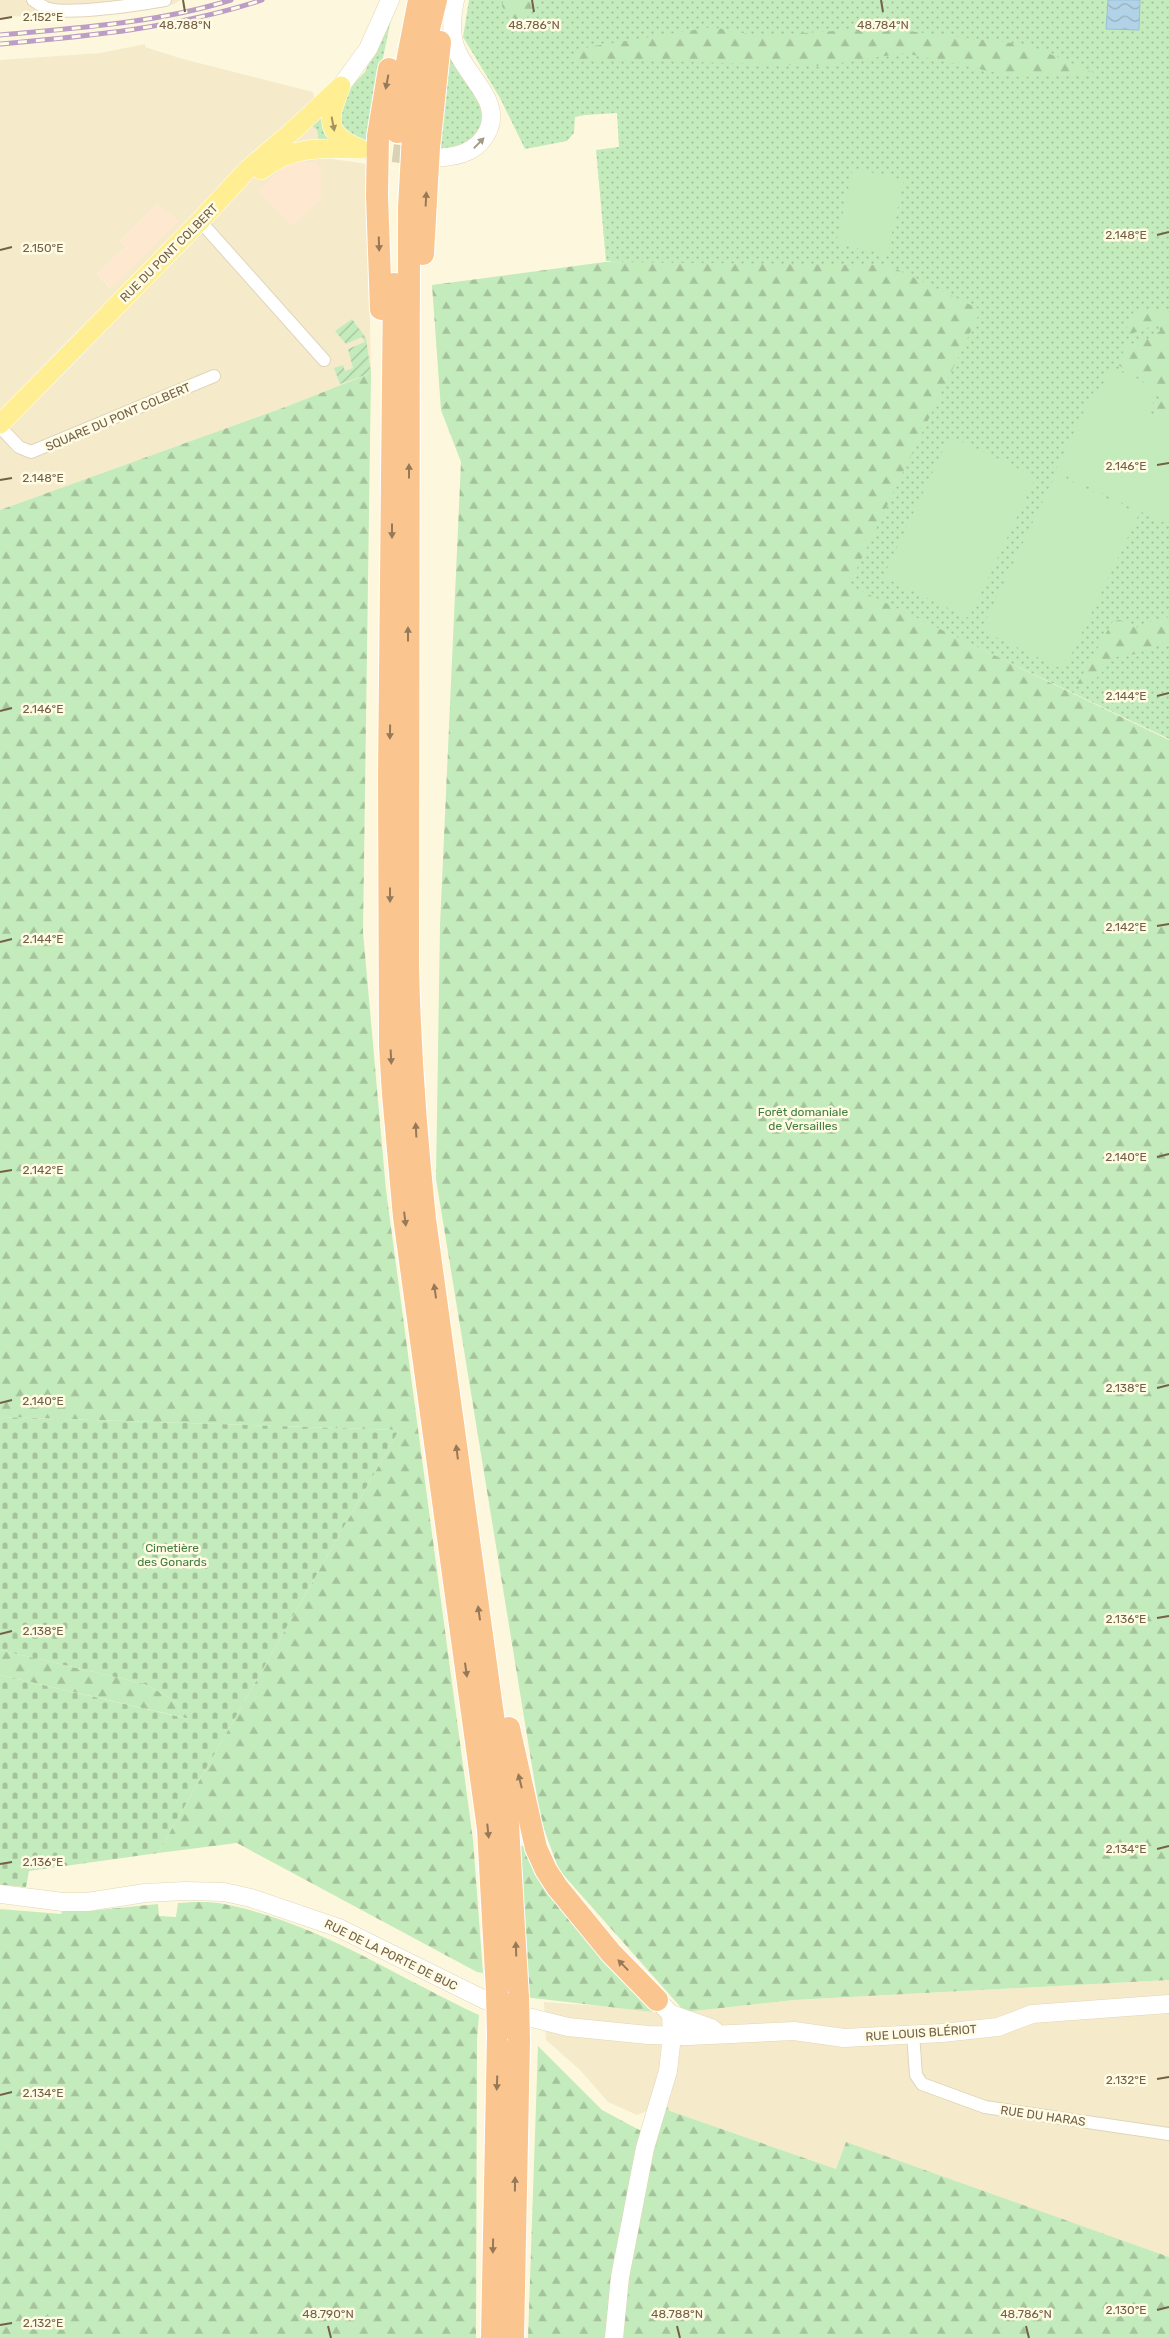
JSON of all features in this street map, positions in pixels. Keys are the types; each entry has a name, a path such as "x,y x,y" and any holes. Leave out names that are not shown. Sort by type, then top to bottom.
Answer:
{"highway":[{"path":"392,447 384,424 377,195 378,136 385,91 404,0"},
{"path":"419,0 400,98 396,153 389,785 390,1046 407,1237 488,1829 491,1996 508,2037 513,2338"},
{"path":"436,0 422,58 412,137 408,800 410,1046 417,1146 425,1219 508,1825 518,1998 508,2037 492,2338"},
{"path":"410,315 421,289 436,72 450,0"},
{"path":"486,1662 501,1688 534,1839 546,1870 557,1887 611,1953 664,2007"}],"main road":[{"path":"224,197 282,156 314,148 361,149 340,139 334,132 331,123 331,112 341,86 368,48 390,0"},
{"path":"434,158 461,155 472,149 486,134 492,122 490,106 455,48 452,26 455,0"},
{"name":"RUE DU PONT COLBERT","path":"0,425 258,160 341,86"},
{"path":"296,128 311,134 314,148"},
{"name":"RUE DE LA PORTE DE BUC","path":"0,1894 63,1902 87,1902 145,1893 224,1892 251,1898 339,1928 491,1996"},
{"name":"RUE LOUIS BLÉRIOT","path":"672,2036 794,2031 844,2038 913,2034 998,2027 1032,2014 1169,2004"},
{"path":"664,2007 710,2028 720,2035"},
{"path":"614,2338 620,2277 639,2180 654,2114 668,2071 672,2036 664,2007"},
{"path":"532,2018 568,2027 672,2036"}],"street":[{"path":"33,0 48,9 76,10 128,6 164,0"},
{"path":"200,221 324,360"},
{"name":"SQUARE DU PONT COLBERT","path":"0,425 19,447 31,452 214,376"},
{"name":"RUE DU HARAS","path":"913,2034 916,2075 922,2084 985,2108 1169,2134"}],"shaded area":[{"path":"0,0 181,0 174,4 130,12 0,17"},
{"path":"145,44 145,47 183,59 313,92 321,128 333,159 367,164 371,373 288,406 0,510 0,60 100,53","holes":["157,204 178,221 110,288 97,274 126,247 120,241"]},
{"path":"288,162 316,162 321,169 321,199 292,226 258,191"},
{"path":"157,204 179,221 111,288 97,274 126,247 120,241"},
{"path":"1169,1980 1169,2257 846,2143 836,2169 670,2111 665,2104 637,2115 608,2102 580,2070 546,2040 544,2002 685,2012 794,2000"}],"green space":[{"path":"469,0 1169,0 1169,739 849,586 643,265 606,261 596,150 619,147 617,113 575,117 574,133 567,141 525,149 500,98 463,37"},
{"path":"503,0 537,0 518,34 502,6"},
{"path":"393,10 380,72 369,141 349,139 342,134 340,98 365,72"},
{"path":"712,27 758,36 881,28 1029,45 1099,75 1017,77 904,53 821,66 633,60 568,62 588,47"},
{"path":"445,43 478,97 482,111 481,125 474,136 460,146 451,149 433,150"},
{"path":"329,101 340,144 320,145 317,130 310,124"},
{"path":"853,168 904,180 887,255 836,243"},
{"name":"Forêt domaniale de Versailles","path":"605,262 888,265 981,310 849,585 1169,740 1169,1980 794,2000 685,2012 559,1870 541,1821 436,1179 440,925 461,462 441,410 432,285"},
{"path":"1134,311 1163,311 1169,314 1169,427 1152,419 1161,391 1118,365 1126,345 1144,341 1160,331 1158,325 1124,334"},
{"path":"352,319 366,338 371,373 340,384 334,368 343,365 345,371 353,368 348,349 365,342 362,337 346,344 335,331"},
{"path":"1111,367 1159,390 1147,416 1169,427 1169,525 1055,471 1094,391 1099,393"},
{"path":"371,373 363,932 386,1190 473,1840 483,1973 477,1972 237,1843 158,1853 399,1430 0,1417 0,510 288,406"},
{"path":"950,436 1036,477 969,618 883,577"},
{"path":"1056,474 1139,514 1064,670 981,630"},
{"path":"1169,617 1169,641 1136,654 1115,657 1098,677 1076,686 1113,621 1120,620 1136,628 1148,622"},
{"name":"Cimetière des Gonards","path":"0,1417 399,1430 158,1853 29,1871 26,1887 0,1885 0,1675 189,1719 174,1700 145,1684 0,1650"},
{"path":"0,1650 145,1684 174,1700 190,1719 0,1675"},
{"path":"520,1846 527,1846 653,2012 524,1997"},
{"path":"207,1902 224,1904 258,1912 291,1923 354,1952 479,2015 477,2040 476,2338 0,2338 0,1909 61,1914 63,1910 88,1911 158,1904 159,1916 176,1917 178,1903"},
{"path":"538,2046 602,2110 645,2133 607,2338 528,2338"},
{"path":"665,2104 670,2111 836,2169 846,2142 1169,2257 1169,2338 623,2338 625,2297 653,2143"}],"water":[{"path":"1108,0 1140,0 1139,30 1106,29"}],"tunnel":[{"path":"366,150 425,157"}],"railway":[{"path":"0,35 87,27 146,19 203,8 231,0"},
{"path":"0,44 132,30 198,18 262,0"}]}
